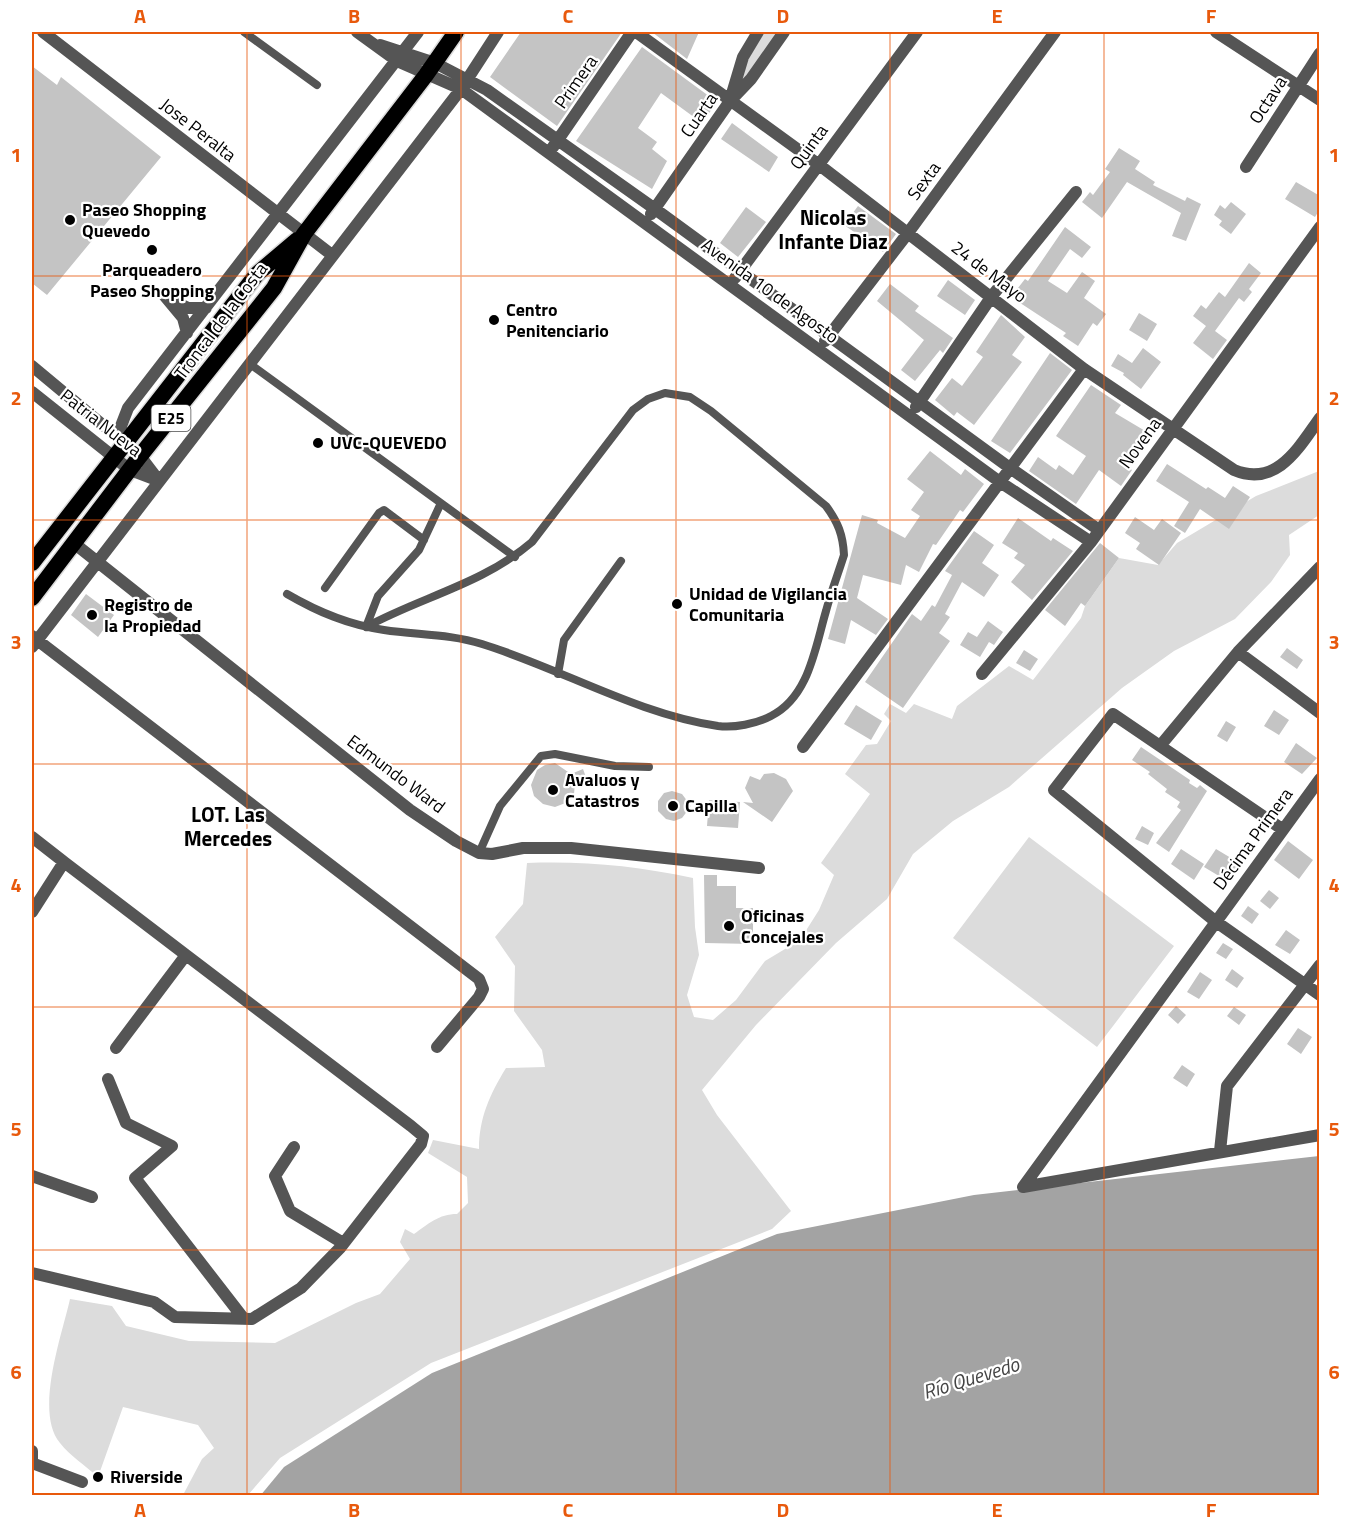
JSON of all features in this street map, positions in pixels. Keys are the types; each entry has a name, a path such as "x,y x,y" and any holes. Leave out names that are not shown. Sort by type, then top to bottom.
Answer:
{"highway":[{"name":"Troncal de la Costa","path":"32,598 129,470 274,288 304,234 456,32"},
{"name":"Troncal de la Costa","path":"32,563 257,274 304,234"}],"street":[{"name":"Jose Peralta","path":"43,32 332,255"},
{"name":"Avenida 10 de Agosto","path":"357,32 400,57 464,84 558,140 1010,468 1100,530"},
{"path":"124,444 121,426 128,408 418,32"},
{"path":"437,1047 479,997 483,988 479,979 33,640 250,364 464,84 498,32"},
{"name":"24 de Mayo","path":"634,32 818,164 1084,369 1234,470 1245,474 1258,474 1289,461 1320,418"},
{"name":"Primera","path":"549,153 634,32"},
{"path":"730,101 743,57 758,32"},
{"name":"Cuarta","path":"645,222 730,101 751,79 784,32"},
{"name":"Quinta","path":"731,284 916,32"},
{"path":"1039,32 1052,35"},
{"path":"1216,32 1299,84 1320,100"},
{"name":"Sexta","path":"819,350 908,233 1052,35"},
{"name":"Octava","path":"1246,167 1320,53"},
{"name":"Avenida 10 de Agosto","path":"464,84 549,153 1000,482 1091,542"},
{"path":"911,415 992,296 1076,192"},
{"name":"Novena","path":"982,674 1091,542 1320,227"},
{"path":"187,333 183,318 163,294 188,308 206,308"},
{"name":"Patria Nueva","path":"32,366 140,456 159,481"},
{"path":"803,747 1084,369"},
{"name":"Patria Nueva","path":"32,392 129,470 159,481"},
{"name":"Edmundo Ward","path":"75,544 410,810 456,842 479,853"},
{"path":"1160,746 1238,652 1320,567"},
{"path":"1238,652 1320,713"},
{"path":"1282,829 1113,714 1054,790 1215,921 1320,995"},
{"name":"Décima Primera","path":"1220,1151 1023,1187 1320,778"},
{"path":"32,837 423,1136 421,1144 343,1243 301,1288 252,1319 175,1317 154,1302 32,1273"},
{"path":"479,853 492,854 523,848 571,848 759,868"},
{"path":"32,912 64,862"},
{"path":"116,1048 186,955"},
{"path":"1320,965 1227,1086 1220,1151 1320,1135"},
{"path":"108,1079 126,1123 172,1146 135,1178 244,1319"},
{"path":"294,1147 275,1176 290,1211 343,1243"},
{"path":"32,1176 92,1197"},
{"path":"32,1451 32,1463 82,1482"}],"lane":[{"path":"244,32 318,86"},
{"path":"250,364 515,557"},
{"path":"287,594 328,616 366,627 462,639 681,718 720,726 749,724 771,716 788,705 813,661 844,555 843,537 837,521 826,506 711,411 690,397 665,393 648,399 633,410 532,542 515,557 467,583 366,627"},
{"path":"366,627 378,596 410,563 424,540 441,503"},
{"path":"325,588 379,513 384,510 424,540"},
{"path":"558,674 564,640 621,561"},
{"path":"479,853 500,806 541,756 555,754 615,766 649,767"}],"shaded area":[{"path":"759,32 780,32 752,72 738,85"},
{"path":"1319,471 1319,515 1289,535 1290,555 1271,582 1235,619 1174,651 1122,688 1009,787 953,821 913,854 887,899 836,943 756,1025 702,1090 717,1115 791,1211 772,1229 431,1363 280,1458 248,1495 183,1495 202,1459 214,1448 198,1425 123,1407 98,1477 60,1443 53,1429 49,1412 50,1393 56,1352 70,1299 112,1306 126,1326 189,1341 275,1343 356,1303 380,1294 410,1259 400,1242 405,1229 414,1234 439,1218 457,1214 468,1203 467,1177 428,1153 433,1140 479,1149 486,1107 506,1068 545,1067 542,1050 514,1011 515,966 495,937 523,904 527,863 611,865 693,878 695,927 699,955 687,995 694,1017 713,1020 736,1000 765,961 800,940 819,910 834,875 821,863 870,794 845,774 866,745 877,744 891,721 884,714 890,704 906,713 914,704 952,719 957,706 1009,666 1033,680 1081,618 1085,606 1119,558 1158,565 1177,543 1256,496"},
{"path":"1029,837 1174,946 1097,1047 953,938"}],"water":[{"name":"Río Quevedo","path":"1319,1156 1319,1495 260,1496 284,1467 432,1373 777,1234 974,1195"}],"building":[{"path":"521,32 622,32 557,126 490,77"},
{"path":"652,32 699,32 687,59"},
{"path":"642,47 717,102 702,123 661,93 638,128 657,142 652,149 667,161 652,189 576,141"},
{"name":"Paseo Shopping Quevedo","path":"32,66 57,85 61,77 161,157 47,295 32,283"},
{"path":"732,123 778,157 769,172 721,139"},
{"path":"1119,148 1140,161 1135,169 1155,182 1153,185 1185,201 1187,197 1201,204 1186,241 1172,236 1181,213 1127,182 1102,218 1082,202 1090,192 1093,195 1110,172 1105,169"},
{"path":"1296,182 1320,196 1320,209 1315,217 1285,199"},
{"path":"1231,202 1246,214 1231,234 1219,225 1222,221 1214,215 1220,205 1225,209"},
{"path":"858,206 896,234 883,252 844,225"},
{"path":"746,207 766,222 738,257 720,243"},
{"path":"1065,227 1091,247 1082,258 1070,249 1048,281 1067,293 1082,272 1095,281 1084,298 1106,314 1097,326 1093,323 1078,346 1063,336 1066,333 1011,297 1025,279 1028,281"},
{"path":"1249,263 1261,273 1249,289 1252,292 1244,302 1239,298 1215,331 1227,340 1213,359 1193,343 1206,326 1193,316 1201,305 1206,309 1219,292 1225,297"},
{"path":"948,280 975,300 965,315 937,296"},
{"path":"890,284 919,306 915,311 953,338 943,353 940,350 915,381 901,370 924,340 877,301"},
{"path":"1139,313 1157,324 1147,341 1129,330"},
{"path":"1001,315 1025,337 1012,355 1022,362 974,425 957,412 954,416 935,400 952,378 962,386 983,357 976,352"},
{"path":"1143,348 1161,362 1141,389 1123,375 1124,373 1111,366 1118,354 1132,363"},
{"path":"1050,353 1072,370 1010,453 991,441"},
{"path":"1091,385 1121,405 1115,413 1152,435 1129,468 1132,470 1121,486 1099,470 1076,504 1029,471 1038,457 1056,470 1059,465 1073,475 1086,456 1056,436"},
{"path":"930,451 961,475 965,469 984,484 963,512 960,510 936,545 933,544 919,572 906,565 901,585 863,575 857,598 888,619 876,635 851,620 845,644 828,639 862,515 878,520 877,523 905,538 920,516 911,510 924,492 907,479"},
{"path":"1167,464 1206,489 1208,487 1225,498 1233,486 1250,497 1229,529 1200,509 1185,533 1174,526 1189,502 1156,481"},
{"path":"1135,517 1154,530 1162,519 1181,533 1159,565 1136,549 1140,543 1125,533"},
{"path":"1018,518 1051,541 1053,538 1073,551 1032,600 1011,582 1025,565 1014,558 1018,553 1002,543"},
{"path":"974,531 994,545 982,563 999,575 984,597 962,582 945,614 950,617 939,633 950,641 903,708 865,682 912,614 921,621 932,605 935,607 952,575 945,571"},
{"path":"1100,543 1119,558 1085,606 1081,603 1065,626 1045,610"},
{"name":"Registro de la Propiedad","path":"86,594 114,615 98,637 71,615"},
{"path":"988,621 1003,632 994,645 989,642 980,657 960,645 968,632 977,637"},
{"path":"1287,648 1303,660 1297,669 1280,657"},
{"path":"1024,650 1038,659 1030,671 1016,663"},
{"path":"856,705 882,721 871,740 844,724"},
{"path":"1274,710 1289,720 1279,735 1264,726"},
{"path":"1226,721 1236,727 1227,742 1217,736"},
{"path":"1296,743 1317,758 1302,774 1284,762"},
{"path":"1141,747 1190,780 1189,783 1197,788 1200,785 1207,791 1169,852 1156,843 1181,810 1177,807 1180,802 1165,792 1167,789 1148,774 1150,772 1132,760"},
{"name":"Avaluos y Catastros","path":"555,763 571,774 583,769 587,780 575,783 574,794 568,802 555,807 543,804 534,796 531,785 537,770"},
{"path":"774,773 786,779 793,791 772,822 743,802 753,803 745,788 750,776 760,780 764,774"},
{"name":"Capilla","path":"672,791 682,794 691,806 682,818 674,821 666,819 658,811 658,801 664,793"},
{"path":"709,800 740,802 738,828 707,826"},
{"path":"1142,826 1154,833 1148,845 1135,839"},
{"path":"1288,841 1313,860 1299,879 1274,860"},
{"path":"1181,849 1204,864 1194,880 1171,864"},
{"path":"1216,849 1241,864 1229,882 1204,867"},
{"name":"Oficinas Concejales","path":"704,875 717,875 717,886 736,886 736,908 753,908 753,944 705,943"},
{"path":"1269,890 1279,898 1270,909 1260,901"},
{"path":"1248,906 1259,914 1252,924 1241,916"},
{"path":"1286,930 1300,940 1290,954 1275,945"},
{"path":"1223,943 1233,949 1226,959 1216,953"},
{"path":"1232,969 1244,978 1237,988 1225,980"},
{"path":"1200,972 1212,980 1199,999 1187,992"},
{"path":"1176,1006 1186,1015 1178,1024 1168,1015"},
{"path":"1234,1007 1246,1015 1239,1025 1227,1016"},
{"path":"1298,1028 1312,1037 1301,1054 1287,1044"},
{"path":"1182,1065 1195,1074 1187,1087 1173,1078"}],"place":[{"name":"Paseo Shopping Quevedo","path":"70,220"},
{"name":"Parqueadero Paseo Shopping","path":"152,250"},
{"name":"Centro Penitenciario","path":"494,320"},
{"name":"UVC-QUEVEDO","path":"318,443"},
{"name":"Unidad de Vigilancia Comunitaria","path":"677,604"},
{"name":"Registro de la Propiedad","path":"92,615"},
{"name":"Avaluos y Catastros","path":"553,790"},
{"name":"Capilla","path":"673,806"},
{"name":"Oficinas Concejales","path":"729,926"},
{"name":"Riverside","path":"98,1477"}],"district":[{"name":"Nicolas Infante Diaz","path":"833,230"},
{"name":"LOT. Las Mercedes","path":"228,827"}]}
